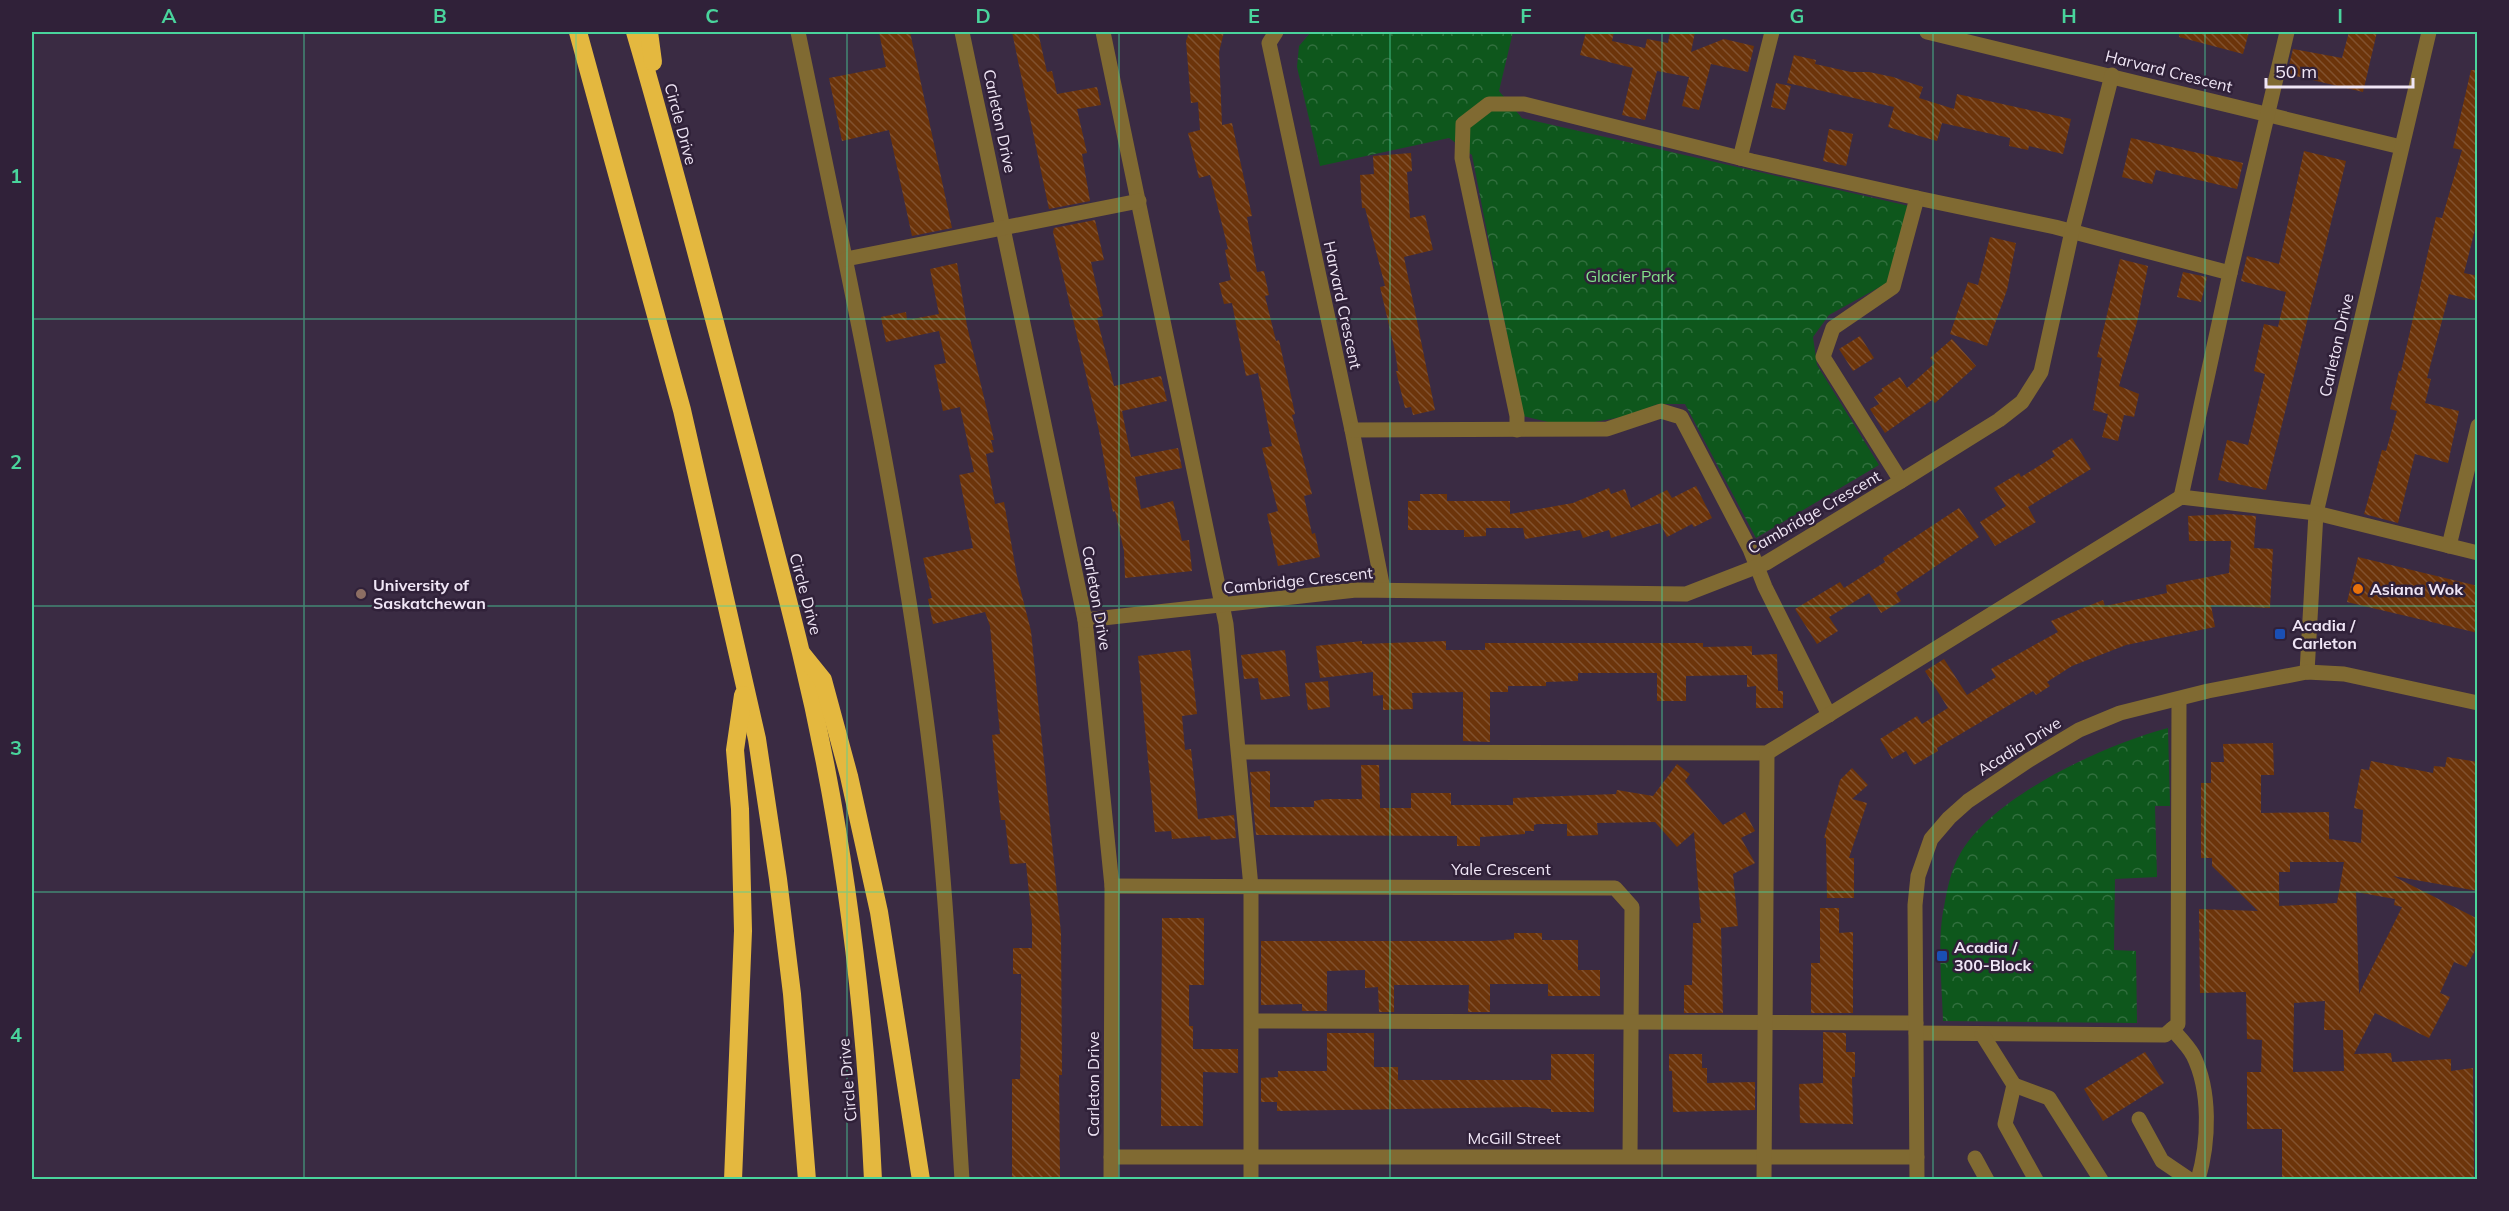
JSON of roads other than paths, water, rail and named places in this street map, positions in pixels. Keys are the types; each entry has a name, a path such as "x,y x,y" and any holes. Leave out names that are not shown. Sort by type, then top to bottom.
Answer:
{"highway":[{"path":"568,32 585,64"},
{"path":"578,32 682,410 757,739 778,879 800,1074 807,1179"},
{"name":"Circle Drive","path":"635,32 802,654 819,738 848,909 868,1083 873,1179"},
{"path":"649,32 657,108"},
{"path":"802,654 823,680 854,797 891,979 921,1179"},
{"path":"733,1179 743,931 742,841 735,750 745,681"}],"street":[{"path":"798,32 881,432 911,620 936,802 962,1179"},
{"name":"Carleton Drive","path":"962,32 1085,620 1112,886 1111,1179"},
{"path":"1103,32 1223,606 1251,887 1251,1179"},
{"name":"Harvard Crescent","path":"1276,32 1269,43 1352,430 1383,589"},
{"path":"1740,158 1772,32"},
{"name":"Harvard Crescent","path":"1927,32 2112,75 2401,147"},
{"path":"2181,497 2230,273 2287,32"},
{"name":"Carleton Drive","path":"2307,672 2316,513 2429,32"},
{"name":"Cambridge Crescent","path":"1085,620 1383,589 1686,594 1757,567 1999,420 2022,402 2040,372 2072,231 2112,75"},
{"path":"1517,430 1517,416 1462,158 1464,124 1489,104 1524,104 1740,158 2072,231 2230,273"},
{"path":"1901,481 1823,357 1833,328 1893,287 1917,198"},
{"path":"846,259 1138,201"},
{"path":"1352,430 1607,429 1661,411 1681,417 1829,715"},
{"path":"2449,546 2478,426"},
{"path":"1239,752 1767,753 2181,497 2316,513 2478,553"},
{"name":"Acadia Drive","path":"1917,1179 1915,905 1918,876 1931,839 1939,829 1985,789 2079,730 2120,714 2307,672 2344,674 2478,703"},
{"path":"1252,1022 1765,1023 1916,1028 1982,1034 2165,1035 2178,1024 2179,699"},
{"path":"1764,1179 1767,753"},
{"name":"Yale Crescent","path":"1112,886 1615,888 1632,907 1630,1156"},
{"path":"2172,1029 2192,1054 2202,1083 2205,1156 2198,1179"},
{"path":"1982,1034 2014,1085 2049,1098 2101,1179"},
{"path":"2014,1085 2005,1124 2036,1179"},
{"path":"2139,1119 2162,1161 2190,1179"},
{"name":"McGill Street","path":"1111,1157 1917,1157"},
{"path":"1975,1158 1987,1179"}],"place":[{"name":"Asiana Wok","path":"2358,589"},
{"name":"University of Saskatchewan","path":"361,594"},
{"name":"Acadia / Carleton","path":"2280,634"},
{"name":"Acadia / 300-Block","path":"1942,956"}],"park label":[{"name":"Glacier Park","path":"1630,276"}]}
